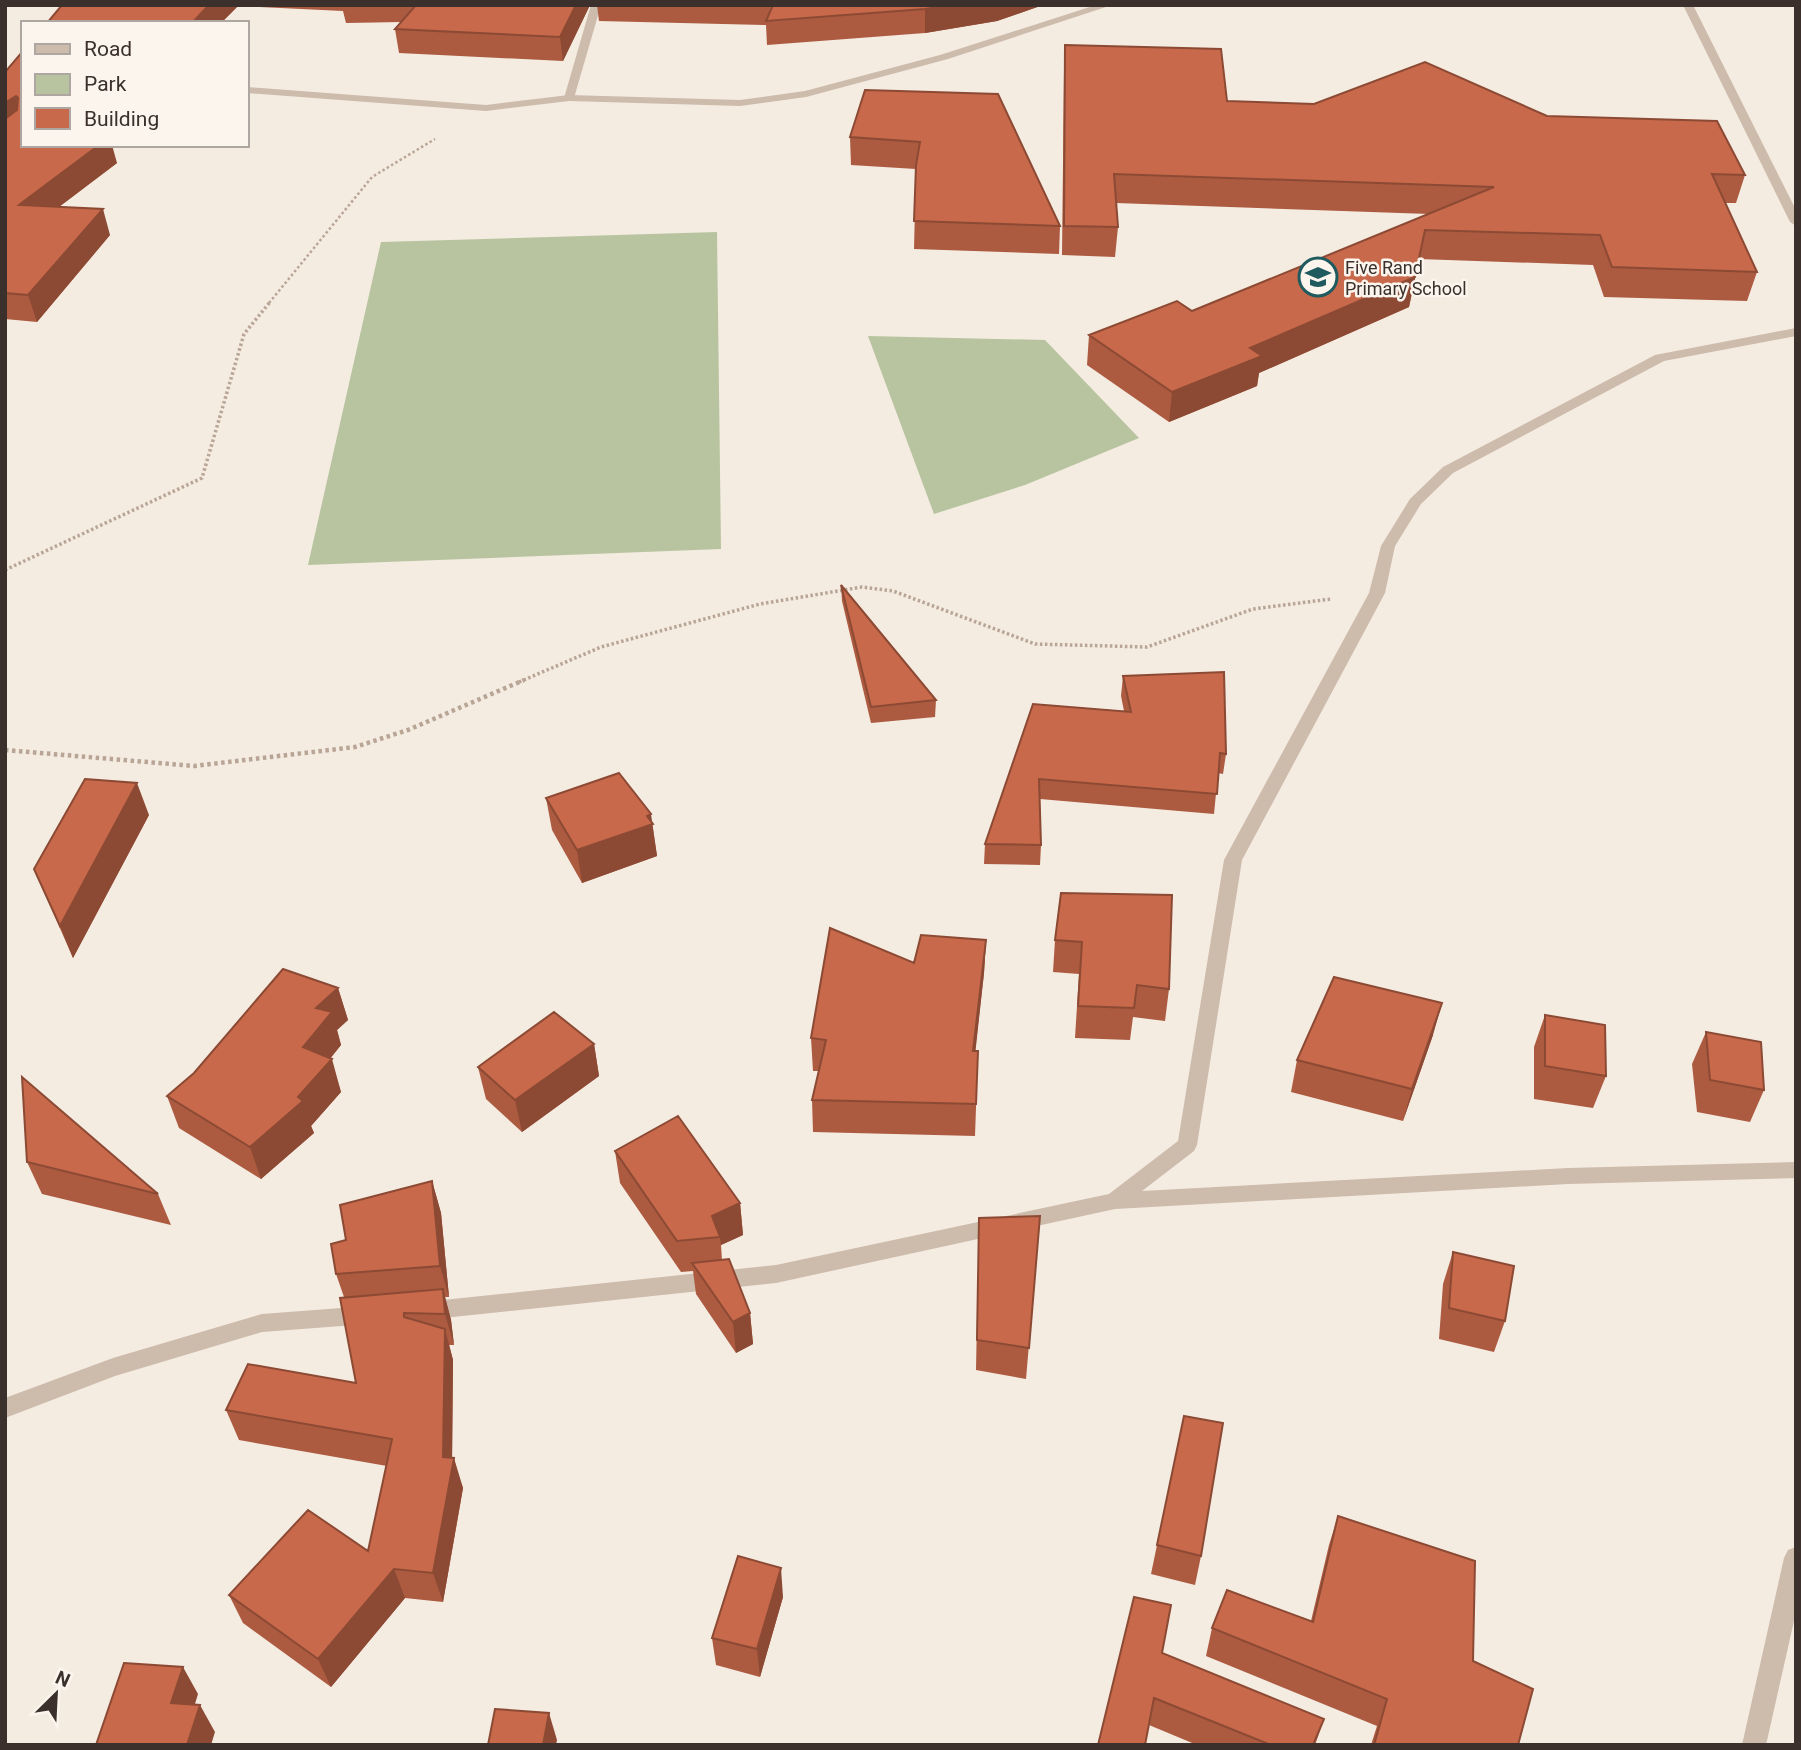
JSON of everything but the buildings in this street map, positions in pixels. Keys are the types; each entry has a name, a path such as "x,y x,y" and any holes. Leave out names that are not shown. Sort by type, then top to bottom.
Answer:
{"street":[{"path":"569,98 596,5"},
{"path":"248,90 486,108 569,98 740,103 806,94 944,57 1107,5"},
{"path":"1688,5 1796,222"},
{"path":"1115,1201 1187,1145 1233,860 1377,593 1388,546 1415,502 1448,470 1660,358 1796,332"},
{"path":"5,1408 113,1367 262,1323 400,1313 776,1274 1115,1201 1568,1176 1796,1170"},
{"path":"1754,1745 1796,1558"}],"path":[{"path":"5,570 202,478 244,334 372,177 486,108"},
{"path":"5,750 194,766 355,747 408,730 601,647 760,604 862,587 893,591 1035,644 1147,647 1253,609 1377,593"}],"green space":[{"path":"717,232 721,549 308,565 381,242"},
{"path":"868,336 1045,340 1139,438 1025,485 934,514"}],"place":[{"name":"Five Rand Primary School","path":"1318,277"}]}
